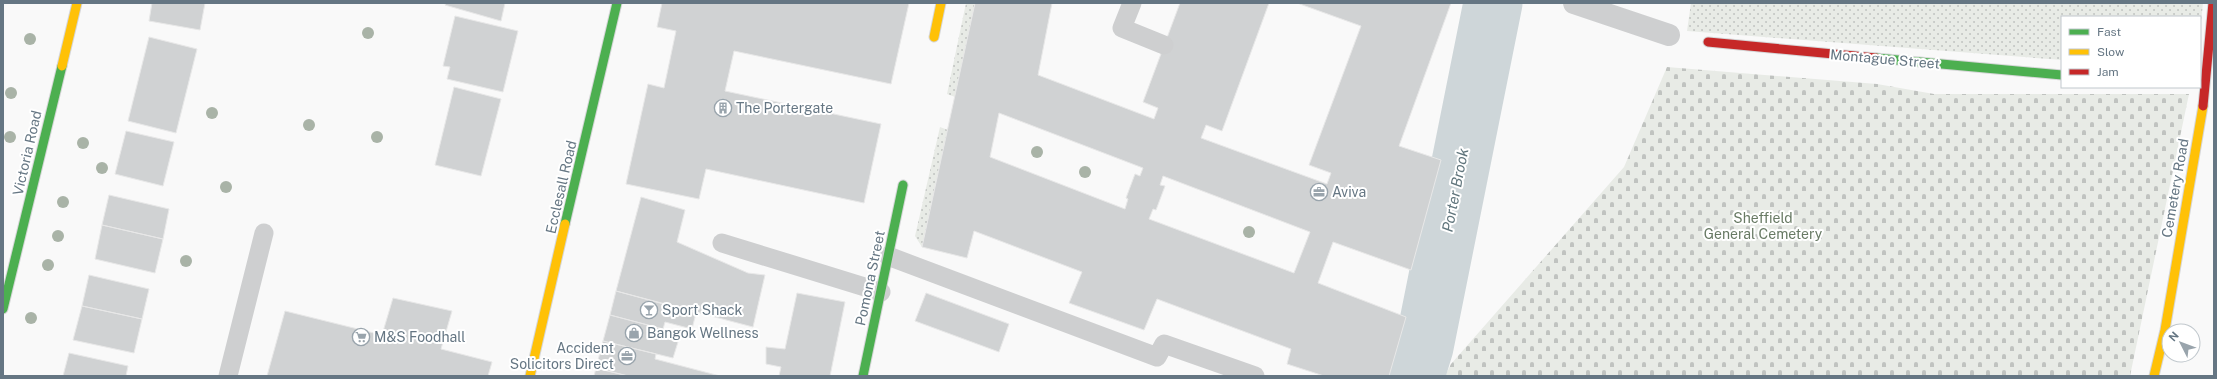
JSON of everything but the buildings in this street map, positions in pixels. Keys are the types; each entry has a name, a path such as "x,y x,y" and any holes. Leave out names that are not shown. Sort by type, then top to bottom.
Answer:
{"street":[{"name":"Victoria Road","path":"3,309 77,3"},
{"name":"Ecclesall Road","path":"530,376 616,3"},
{"path":"934,37 941,3"},
{"path":"1574,3 1669,35"},
{"name":"Cemetery Road","path":"2154,376 2165,330 2203,86 2213,3"},
{"name":"Montague Street","path":"1708,42 2061,75"},
{"name":"Pomona Street","path":"863,376 903,185"}],"lane":[{"path":"1132,3 1122,28 1164,45"},
{"path":"228,376 264,234"},
{"path":"722,244 881,292"},
{"path":"888,256 1157,357 1164,344 1255,376"}],"green space":[{"path":"966,3 975,3 955,97 947,94"},
{"path":"1691,3 2203,3 2201,22 2201,16 2061,16 2061,60 1687,31"},
{"name":"Sheffield General Cemetery","path":"1667,67 1877,84 1934,94 2189,94 2130,376 1445,376 1451,364 1624,167"},
{"path":"940,127 948,130 922,247 915,236"}],"waterway":[{"name":"Porter Brook","path":"1415,376 1424,347 1493,3"}],"traffic: fast":[{"path":"565,224 617,3"},
{"path":"1876,58 2061,75"},
{"path":"3,309 62,66"},
{"path":"863,376 903,185"}],"traffic: slow":[{"path":"62,66 77,3"},
{"path":"934,37 941,3"},
{"path":"2154,376 2165,330 2203,106"},
{"path":"530,376 565,224"}],"traffic: jam":[{"path":"2203,106 2213,3"},
{"path":"1708,42 1876,58"}],"place":[{"name":"The Portergate","path":"723,108"},
{"name":"Aviva","path":"1319,192"},
{"name":"Sport Shack","path":"649,310"},
{"name":"Bangok Wellness","path":"634,333"},
{"name":"M&S Foodhall","path":"361,337"},
{"name":"Accident Solicitors Direct","path":"627,356"}]}
